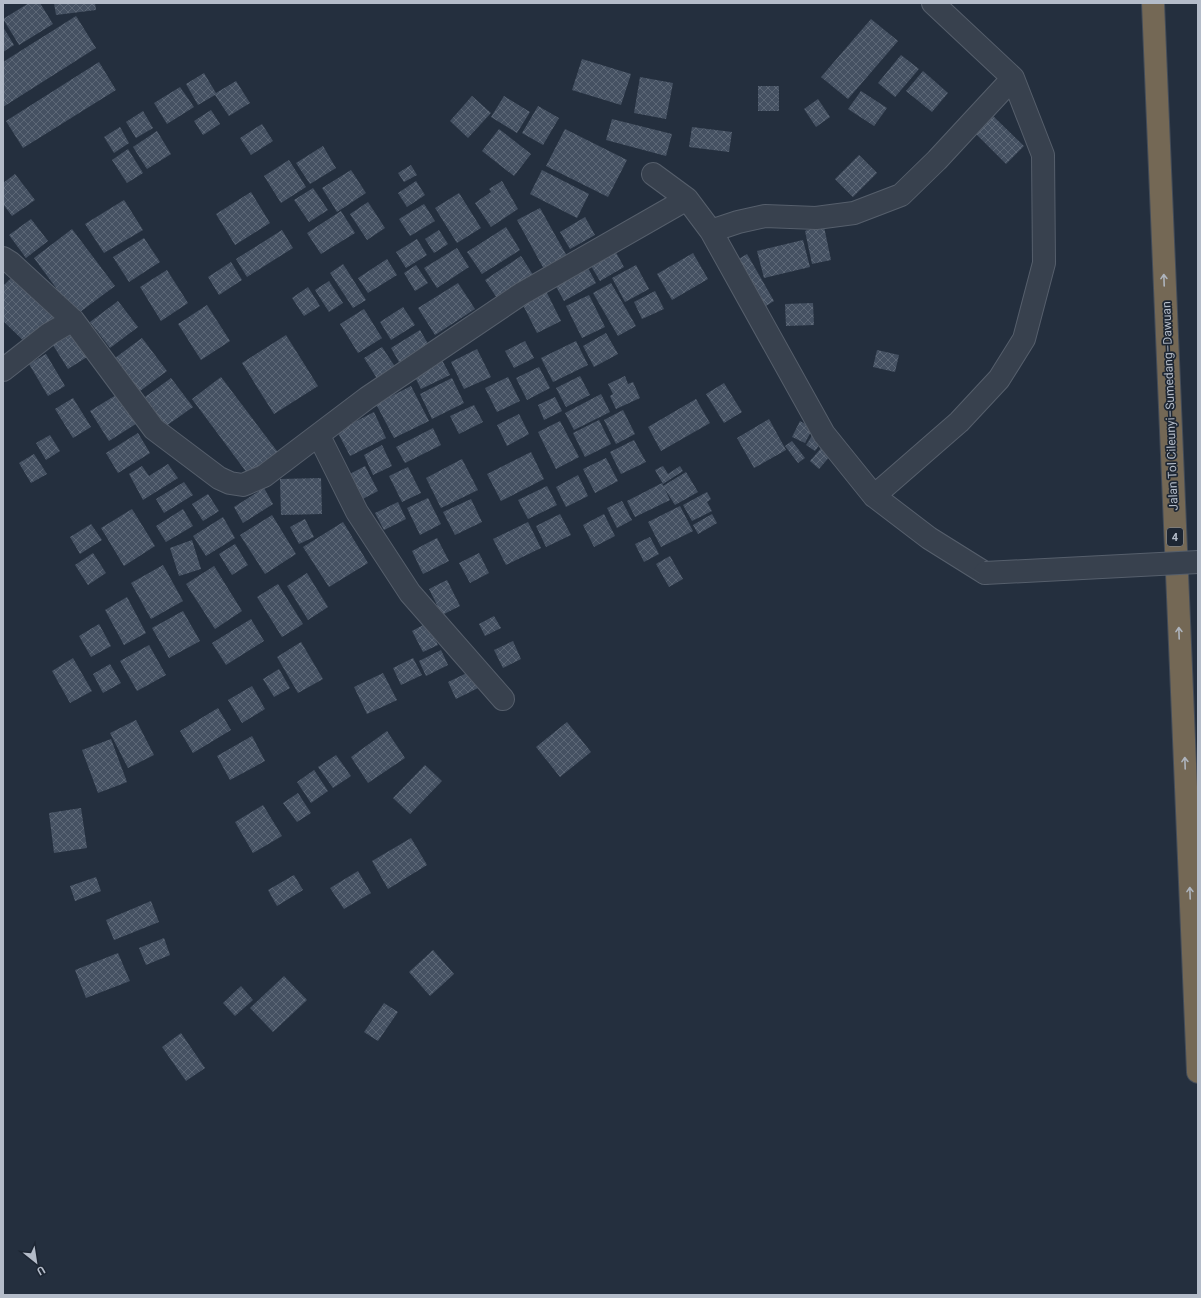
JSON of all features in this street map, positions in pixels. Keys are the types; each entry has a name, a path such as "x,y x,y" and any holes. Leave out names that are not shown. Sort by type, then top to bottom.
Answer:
{"highway":[{"name":"Jalan Tol Cileunyi–Sumedang–Dawuan","path":"1153,3 1198,1072"}],"street":[{"path":"874,496 959,422 999,379 1024,339 1044,263 1042,155 1013,78 933,3"},
{"path":"711,231 738,222 765,216 816,218 854,213 901,195 1013,78"},
{"path":"654,174 687,199 711,231 824,434 874,496 929,538 985,573 1198,562"},
{"path":"3,258 11,263 73,320 154,429 219,478 230,483 243,485 264,476 319,436 367,398 521,294 687,199"},
{"path":"3,370 49,334 73,320"},
{"path":"319,436 357,512 410,593 503,699"}],"building":[{"path":"29,3 40,3 53,24 19,45 3,19"},
{"path":"54,3 95,3 96,10 56,15"},
{"path":"76,16 96,48 3,107 3,62"},
{"path":"871,19 898,41 848,99 821,77"},
{"path":"3,27 14,45 3,52"},
{"path":"901,55 919,69 895,97 878,83"},
{"path":"582,59 631,74 621,105 572,90"},
{"path":"99,62 116,90 23,148 6,121"},
{"path":"923,71 948,93 932,112 906,91"},
{"path":"204,73 216,93 236,81 250,103 229,116 215,95 198,105 186,84"},
{"path":"640,77 673,83 666,119 634,113"},
{"path":"758,86 779,86 779,111 758,111"},
{"path":"180,87 194,107 167,124 154,103"},
{"path":"861,91 887,108 874,126 848,109"},
{"path":"472,96 491,113 468,138 450,121"},
{"path":"504,96 530,112 517,133 491,117"},
{"path":"818,99 830,117 816,127 804,109"},
{"path":"538,106 559,118 543,145 522,133"},
{"path":"211,110 220,124 203,135 194,121"},
{"path":"143,111 153,128 136,138 126,122"},
{"path":"992,115 1024,146 1006,164 974,132"},
{"path":"612,119 672,134 666,156 606,140"},
{"path":"262,124 273,141 251,155 240,138"},
{"path":"120,127 129,143 114,153 104,137"},
{"path":"692,127 732,132 729,152 689,147"},
{"path":"499,129 531,154 514,176 482,151"},
{"path":"565,129 627,160 608,197 546,166"},
{"path":"157,131 171,154 147,169 133,147"},
{"path":"323,146 336,168 310,184 296,163"},
{"path":"128,149 143,173 127,183 112,160"},
{"path":"859,155 877,173 853,197 835,179"},
{"path":"289,160 306,187 281,203 264,176"},
{"path":"411,165 417,175 404,182 398,173"},
{"path":"351,170 366,193 337,212 322,188"},
{"path":"542,170 589,194 577,218 530,194"},
{"path":"15,174 35,200 12,216 3,204 3,183"},
{"path":"416,181 425,195 407,207 398,193"},
{"path":"502,181 518,209 491,227 475,203 491,192 489,189"},
{"path":"313,188 328,210 309,222 294,200"},
{"path":"251,192 270,223 235,245 216,214"},
{"path":"459,193 481,228 457,243 435,208"},
{"path":"124,200 143,230 104,253 85,224"},
{"path":"368,202 385,228 367,240 350,214"},
{"path":"424,204 435,221 410,236 399,219"},
{"path":"540,208 568,258 545,271 517,220"},
{"path":"341,211 355,233 321,254 307,233"},
{"path":"585,217 595,235 570,249 560,232"},
{"path":"31,219 48,241 26,258 9,235"},
{"path":"823,222 831,260 812,264 805,231 811,229 810,225"},
{"path":"506,227 520,250 482,274 467,252"},
{"path":"72,229 115,286 76,315 34,258"},
{"path":"282,230 293,248 247,277 236,259"},
{"path":"439,230 448,244 434,253 425,239"},
{"path":"144,238 160,262 129,282 113,257"},
{"path":"417,239 427,255 406,268 396,252"},
{"path":"803,240 810,267 764,278 757,251"},
{"path":"613,247 624,267 600,281 588,261"},
{"path":"457,248 469,267 437,288 424,268"},
{"path":"693,253 708,279 672,300 657,274"},
{"path":"747,254 774,301 759,310 732,263"},
{"path":"521,256 535,278 499,301 485,280"},
{"path":"387,259 397,275 368,293 358,278"},
{"path":"231,262 242,280 219,295 208,277"},
{"path":"343,264 366,300 353,308 330,273"},
{"path":"586,264 596,283 564,301 553,281"},
{"path":"416,265 428,283 415,291 404,273"},
{"path":"636,265 649,289 625,302 612,278"},
{"path":"167,270 188,303 161,321 140,287"},
{"path":"12,277 55,318 28,345 3,321 3,286"},
{"path":"329,281 343,303 329,312 315,290"},
{"path":"458,283 475,309 435,335 418,308"},
{"path":"611,283 636,326 618,336 593,293"},
{"path":"308,287 320,306 304,316 292,298"},
{"path":"544,287 561,321 537,333 520,299"},
{"path":"655,291 664,309 642,319 634,302"},
{"path":"589,295 605,327 582,338 566,306"},
{"path":"118,301 138,327 110,348 90,322"},
{"path":"813,303 814,325 786,326 785,304"},
{"path":"207,305 230,341 201,360 178,324"},
{"path":"403,307 415,325 391,340 380,322"},
{"path":"364,309 382,338 358,353 340,324"},
{"path":"71,330 87,357 68,369 51,342"},
{"path":"420,330 428,344 399,362 391,348"},
{"path":"606,333 618,354 594,367 583,346"},
{"path":"286,335 318,386 274,414 242,363"},
{"path":"142,338 167,371 140,391 115,358"},
{"path":"525,341 534,358 514,368 505,351"},
{"path":"576,341 588,365 553,382 541,358"},
{"path":"382,347 396,368 378,380 364,358"},
{"path":"477,349 491,377 464,389 451,362"},
{"path":"877,350 899,355 895,372 873,367"},
{"path":"46,354 65,386 48,396 29,364"},
{"path":"441,358 450,375 421,389 413,373"},
{"path":"539,367 550,388 527,400 516,378"},
{"path":"580,376 590,395 566,407 556,388"},
{"path":"625,376 628,384 633,382 640,398 616,409 610,396 613,394 608,384"},
{"path":"221,377 280,455 250,477 192,399"},
{"path":"508,377 520,401 497,412 485,388"},
{"path":"171,378 193,407 166,426 145,397"},
{"path":"452,378 464,403 432,419 420,394"},
{"path":"724,383 742,412 724,423 706,394"},
{"path":"411,386 429,421 394,438 376,404"},
{"path":"121,392 139,422 109,441 90,411"},
{"path":"601,394 610,412 574,430 565,413"},
{"path":"555,397 562,411 544,420 538,405"},
{"path":"73,398 91,427 73,438 55,409"},
{"path":"696,399 710,423 661,451 648,427"},
{"path":"474,405 483,422 459,434 450,416"},
{"path":"623,410 635,434 616,444 604,420"},
{"path":"374,412 386,438 350,456 337,431"},
{"path":"519,414 529,434 507,446 497,425"},
{"path":"769,419 786,450 754,468 737,438"},
{"path":"599,420 611,444 585,457 573,433"},
{"path":"560,421 579,457 556,469 538,432"},
{"path":"800,421 813,428 805,443 792,437"},
{"path":"433,428 441,445 405,463 396,447"},
{"path":"815,431 825,437 815,451 806,445"},
{"path":"138,433 150,453 118,473 106,453"},
{"path":"50,435 60,451 46,460 36,443"},
{"path":"634,440 646,462 621,474 610,452"},
{"path":"792,441 805,458 798,463 785,446"},
{"path":"382,445 392,466 373,475 364,455"},
{"path":"822,447 831,455 819,469 810,461"},
{"path":"531,452 544,479 501,501 487,474"},
{"path":"34,454 47,474 31,483 19,463"},
{"path":"606,458 618,481 595,493 583,469"},
{"path":"462,459 478,490 441,508 426,478"},
{"path":"168,464 178,478 143,500 129,474 142,466 149,476"},
{"path":"365,466 378,491 357,502 344,477"},
{"path":"663,466 668,474 680,466 683,471 663,484 655,470"},
{"path":"408,467 421,493 402,502 389,476"},
{"path":"686,472 698,492 675,505 663,486"},
{"path":"578,475 588,496 566,507 556,487"},
{"path":"321,478 322,514 281,515 280,479"},
{"path":"184,482 193,495 164,513 156,499"},
{"path":"662,483 670,500 635,517 627,501"},
{"path":"547,486 557,505 528,519 518,500"},
{"path":"264,488 273,504 243,523 234,507"},
{"path":"707,492 711,499 707,502 712,511 692,521 683,505"},
{"path":"208,494 219,511 203,521 192,504"},
{"path":"428,498 441,524 420,535 407,508"},
{"path":"471,499 482,522 455,535 443,512"},
{"path":"622,501 632,520 617,528 607,508"},
{"path":"398,502 406,519 384,530 375,513"},
{"path":"680,506 693,531 661,547 648,522"},
{"path":"132,509 155,546 124,566 101,528"},
{"path":"183,509 193,526 166,542 156,526"},
{"path":"560,514 571,535 546,547 536,526"},
{"path":"604,514 615,536 594,547 583,525"},
{"path":"712,514 717,523 698,534 693,525"},
{"path":"272,515 296,554 265,574 240,535"},
{"path":"223,517 235,538 206,556 193,536"},
{"path":"305,519 314,537 299,544 290,527"},
{"path":"343,522 368,563 329,587 303,547"},
{"path":"528,522 541,548 506,565 493,539"},
{"path":"91,524 102,540 80,554 70,537"},
{"path":"650,537 659,554 644,562 635,544"},
{"path":"437,538 449,561 423,574 412,551"},
{"path":"192,540 201,569 179,576 170,548"},
{"path":"235,544 248,565 232,575 219,554"},
{"path":"93,553 106,573 88,585 75,565"},
{"path":"479,553 489,573 470,583 459,563"},
{"path":"670,556 683,579 669,587 656,564"},
{"path":"163,565 183,601 151,619 131,583"},
{"path":"214,566 242,611 215,629 186,584"},
{"path":"307,573 328,607 308,620 287,586"},
{"path":"447,580 460,606 442,615 429,589"},
{"path":"278,584 303,624 282,637 257,597"},
{"path":"127,597 146,633 124,645 105,610"},
{"path":"183,611 200,641 169,658 152,628"},
{"path":"494,616 501,628 485,636 479,624"},
{"path":"251,619 264,641 226,665 212,643"},
{"path":"427,623 438,645 423,652 412,631"},
{"path":"99,624 111,646 91,657 79,636"},
{"path":"513,641 521,659 503,668 494,650"},
{"path":"301,642 323,679 298,693 277,657"},
{"path":"149,645 166,675 137,691 120,661"},
{"path":"441,650 448,665 426,676 419,661"},
{"path":"73,658 92,691 70,703 52,671"},
{"path":"413,658 422,675 401,685 393,668"},
{"path":"110,664 121,683 103,693 93,674"},
{"path":"279,669 290,688 274,697 263,679"},
{"path":"469,672 478,688 456,699 448,682"},
{"path":"383,673 397,700 367,714 354,687"},
{"path":"252,686 265,709 242,723 228,700"},
{"path":"218,708 231,730 193,753 180,731"},
{"path":"136,720 154,755 128,768 110,733"},
{"path":"567,722 591,752 560,777 536,747"},
{"path":"387,731 405,758 368,783 351,757"},
{"path":"252,736 265,761 230,780 217,756"},
{"path":"111,739 127,782 98,793 82,750"},
{"path":"336,755 351,776 333,788 318,767"},
{"path":"425,765 442,781 410,814 393,798"},
{"path":"314,770 328,791 311,803 297,782"},
{"path":"298,793 311,813 297,822 283,803"},
{"path":"263,805 282,836 253,853 235,822"},
{"path":"81,808 87,848 54,853 49,813"},
{"path":"411,838 427,865 388,889 372,861"},
{"path":"358,871 371,893 344,909 330,888"},
{"path":"294,875 303,890 277,906 268,890"},
{"path":"96,877 101,891 75,901 70,886"},
{"path":"151,901 159,922 114,940 106,920"},
{"path":"164,938 170,955 146,965 139,948"},
{"path":"433,950 454,974 430,996 409,972"},
{"path":"118,953 130,981 86,998 75,970"},
{"path":"284,976 307,1000 273,1032 250,1008"},
{"path":"241,986 253,1000 235,1016 223,1003"},
{"path":"384,1003 398,1012 378,1041 364,1032"},
{"path":"181,1033 205,1068 186,1081 162,1047"}]}
